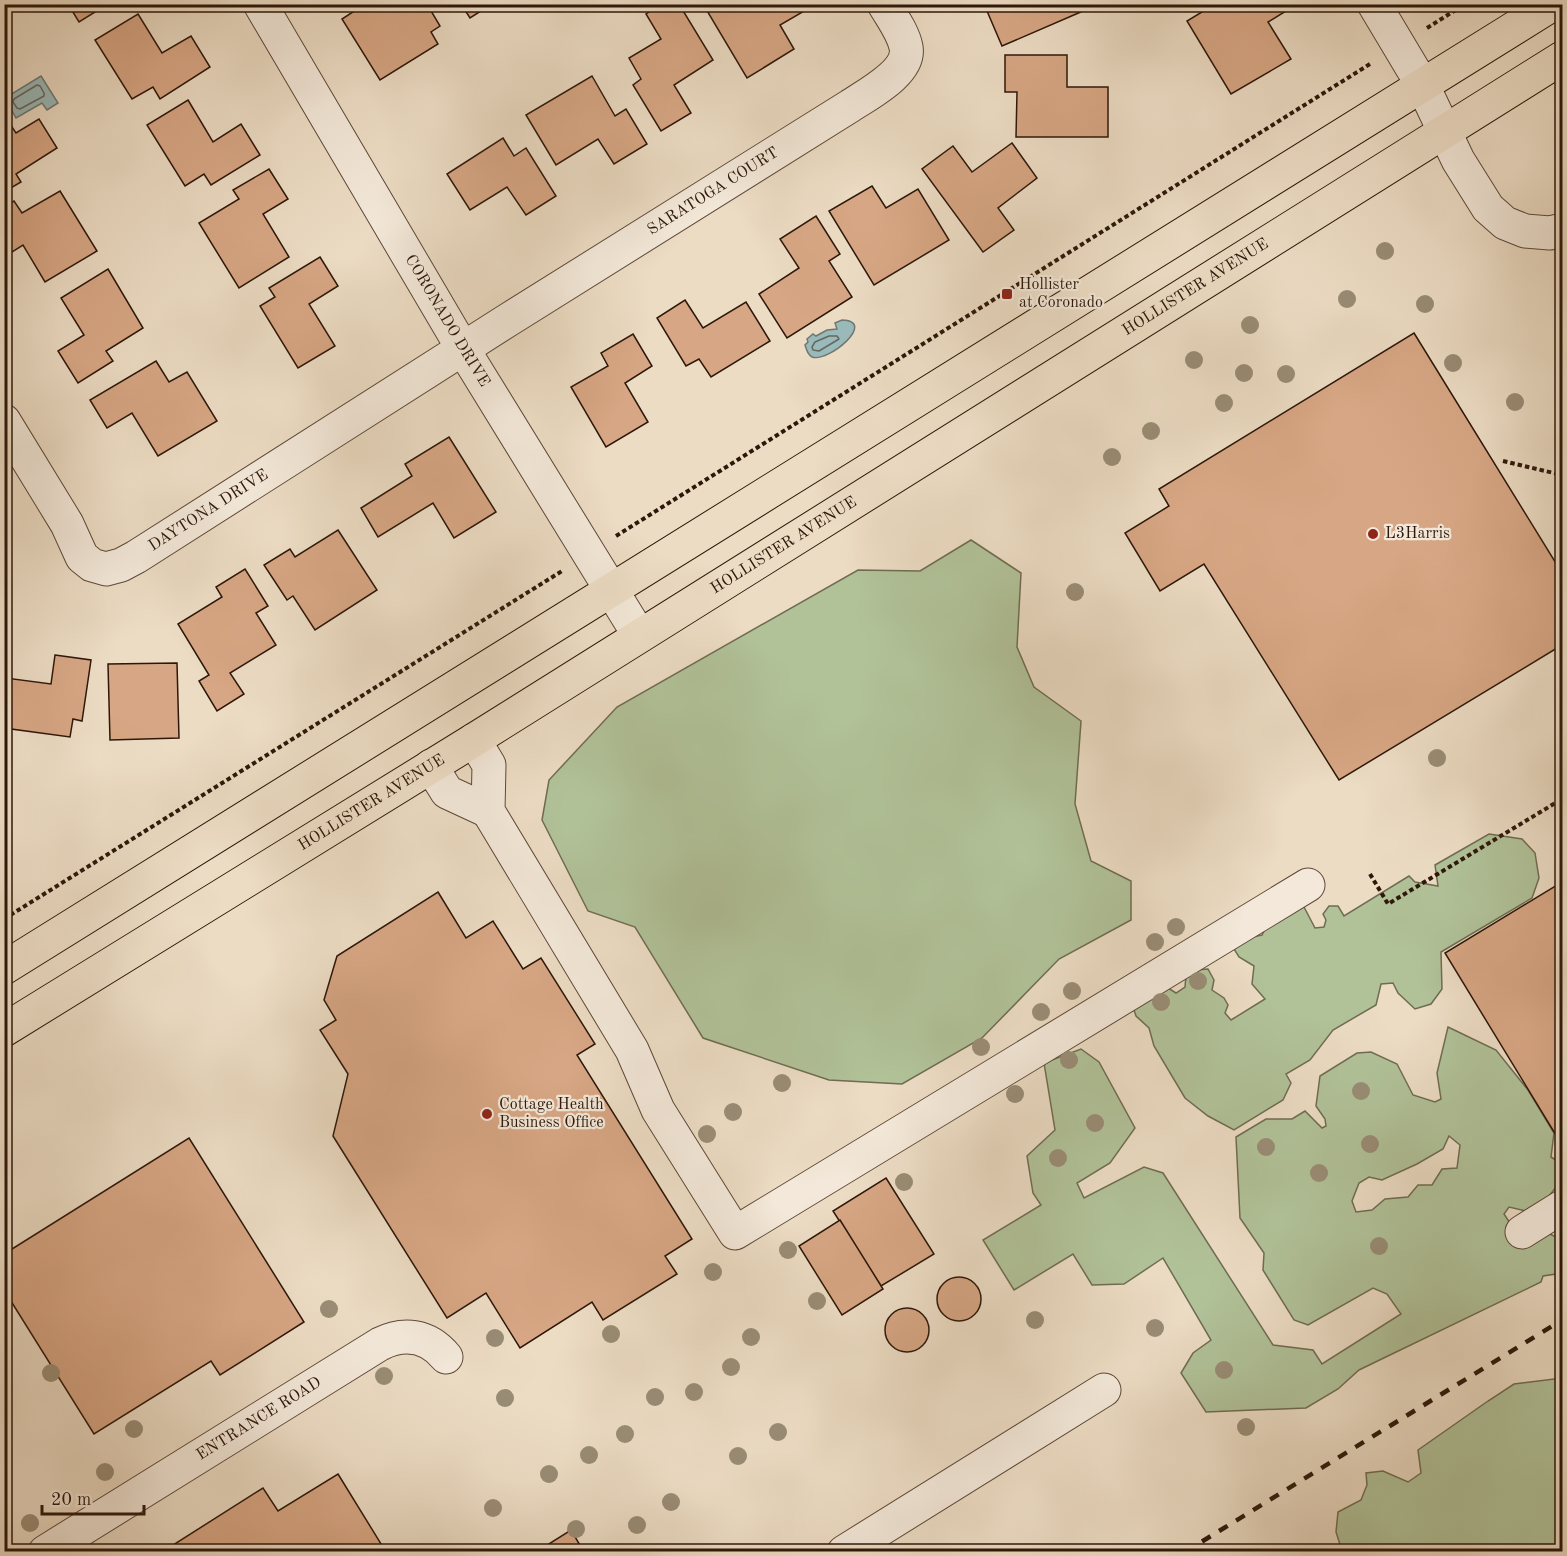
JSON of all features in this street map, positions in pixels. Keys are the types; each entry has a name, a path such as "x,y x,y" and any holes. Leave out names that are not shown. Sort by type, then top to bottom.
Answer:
{"main road":[{"path":"4,968 1553,4"},
{"name":"HOLLISTER AVENUE","path":"4,1030 474,740 1563,58"}],"street":[{"name":"CORONADO DRIVE","path":"260,4 463,349 639,635"},
{"name":"SARATOGA COURT","path":"463,349 887,81 901,69 906,59 907,49 903,36 884,4"},
{"path":"1374,4 1423,86 1458,160 1488,208 1505,223 1525,231 1550,233 1563,230"},
{"name":"DAYTONA DRIVE","path":"4,422 67,524 82,557 92,565 106,569 121,565 136,557 463,349"},
{"path":"474,740 489,765 488,811 632,1050 658,1110 735,1233 1308,885"},
{"path":"431,766 447,792 488,811"},
{"path":"1522,1232 1563,1207"},
{"name":"ENTRANCE ROAD","path":"45,1551 391,1338 404,1336 429,1342 447,1357"},
{"path":"844,1551 1104,1390"}],"path":[{"path":"1423,30 1465,4"},
{"path":"615,537 1370,64"},
{"path":"1503,461 1563,476"},
{"path":"4,919 567,568"},
{"path":"1370,874 1388,904 1563,800"}],"green space":[{"path":"971,540 1021,573 1017,647 1034,687 1081,721 1075,804 1091,861 1131,881 1131,920 1059,959 982,1038 902,1084 829,1080 703,1038 635,927 588,911 542,820 549,780 617,707 858,570 920,571"},
{"path":"1489,834 1522,839 1535,853 1539,878 1532,898 1441,952 1442,989 1431,1004 1415,1009 1398,993 1393,983 1381,984 1376,1005 1333,1030 1310,1060 1286,1074 1291,1083 1283,1100 1234,1130 1208,1116 1185,1098 1154,1046 1149,1028 1136,1016 1132,1004 1165,986 1176,993 1185,987 1186,976 1190,971 1208,969 1214,980 1212,990 1224,998 1228,1005 1225,1013 1231,1020 1265,999 1252,984 1254,966 1239,957 1234,949 1247,938 1262,935 1269,921 1290,907 1304,907 1315,928 1324,927 1326,920 1323,914 1329,906 1338,906 1344,916 1409,876 1415,882 1438,886 1435,865"},
{"path":"1448,1027 1496,1050 1528,1090 1554,1133 1551,1157 1562,1164 1562,1180 1535,1213 1509,1207 1504,1214 1523,1243 1550,1234 1562,1240 1562,1255 1556,1274 1543,1276 1541,1282 1359,1370 1338,1389 1306,1408 1206,1412 1181,1373 1193,1353 1211,1340 1163,1258 1124,1284 1092,1285 1073,1254 1014,1290 983,1240 1041,1205 1033,1193 1027,1156 1055,1130 1044,1063 1081,1049 1099,1062 1135,1128 1110,1163 1077,1183 1084,1198 1144,1167 1163,1173 1273,1345 1313,1350 1322,1364 1401,1314 1387,1294 1373,1288 1308,1325 1294,1320 1263,1270 1264,1253 1240,1218 1236,1137 1266,1119 1292,1119 1305,1111 1322,1128 1326,1126 1325,1119 1316,1106 1320,1076 1357,1053 1371,1052 1397,1064 1413,1095 1435,1102 1441,1099 1437,1073","holes":["1449,1136 1460,1145 1457,1168 1442,1169 1432,1185 1418,1185 1408,1197 1385,1199 1372,1210 1356,1212 1352,1201 1359,1183 1369,1177 1382,1180 1417,1164 1443,1149"]},
{"path":"1562,1378 1562,1551 1342,1551 1336,1532 1338,1512 1361,1500 1367,1485 1366,1473 1383,1471 1408,1482 1421,1473 1418,1450 1488,1401 1514,1384"}],"water":[{"path":"41,76 58,103 47,110 42,103 16,118 5,98"},
{"path":"842,320 852,322 855,327 853,334 828,354 819,357 810,356 805,345 808,342 807,339 813,334 816,336 827,330 837,329 835,323"}],"building":[{"path":"68,4 108,4 79,22"},
{"path":"365,4 427,4 440,26 431,32 438,44 380,80 342,19"},
{"path":"461,4 492,4 470,18"},
{"path":"661,4 679,4 713,60 674,85 691,113 661,131 633,85 641,79 629,58 661,39 646,14"},
{"path":"703,4 803,4 806,10 780,25 794,49 747,78"},
{"path":"984,4 1080,4 1083,11 1002,46"},
{"path":"1215,4 1289,4 1291,8 1268,22 1291,59 1231,94 1187,21"},
{"path":"138,14 162,53 191,36 210,67 160,99 153,87 132,99 95,40"},
{"path":"1005,55 1067,55 1067,87 1108,87 1108,137 1016,137 1017,92 1005,92"},
{"path":"592,76 615,116 626,109 647,144 614,164 598,139 556,165 526,115"},
{"path":"188,100 213,142 241,124 260,155 211,185 204,174 185,186 147,125"},
{"path":"4,115 16,133 39,119 57,148 16,174 21,182 4,192"},
{"path":"503,138 514,156 526,148 556,196 526,215 507,187 470,210 447,174"},
{"path":"1012,143 1037,178 998,208 1014,230 983,252 922,169 953,146 972,172"},
{"path":"269,169 288,199 263,214 289,257 239,288 199,223 239,199 233,190"},
{"path":"872,186 886,208 918,189 949,240 874,285 829,211"},
{"path":"60,191 97,251 45,282 23,245 4,257 4,207 14,201 22,213"},
{"path":"816,216 840,254 829,261 852,297 787,338 759,294 799,268 780,239"},
{"path":"320,257 338,286 309,304 335,346 298,368 260,306 275,297 269,288"},
{"path":"108,269 143,328 106,351 113,361 78,383 58,351 84,335 61,298"},
{"path":"685,300 703,328 746,302 770,341 711,377 699,359 686,366 657,318"},
{"path":"1414,333 1562,573 1562,645 1339,780 1204,564 1160,591 1125,533 1169,506 1159,489"},
{"path":"633,334 652,366 625,383 648,422 606,447 571,387 608,366 601,353"},
{"path":"156,361 169,382 187,372 217,421 158,456 132,413 107,428 90,400"},
{"path":"449,437 496,512 454,538 433,503 378,537 361,508 412,476 405,464"},
{"path":"338,530 377,590 315,630 293,596 287,600 264,565 290,549 295,557"},
{"path":"245,569 268,606 256,613 276,645 230,673 244,694 217,711 199,681 209,675 178,624 222,597 216,587"},
{"path":"55,655 91,660 82,721 73,719 70,737 4,728 6,678 51,684"},
{"path":"177,663 179,738 110,740 108,664"},
{"path":"1562,882 1562,1145 1445,953"},
{"path":"438,892 466,938 493,921 523,969 541,958 595,1044 577,1055 692,1239 665,1256 677,1274 603,1320 592,1302 520,1348 486,1293 447,1318 333,1136 348,1074 320,1030 336,1020 324,1000 337,956"},
{"path":"189,1138 304,1322 220,1375 211,1361 94,1434 4,1290 4,1254"},
{"path":"886,1178 934,1254 881,1286 833,1211"},
{"path":"840,1220 883,1289 842,1315 799,1246"},
{"path":"959,1277 974,1284 981,1299 974,1314 959,1321 944,1314 937,1299 944,1284"},
{"path":"907,1308 922,1315 929,1330 922,1345 907,1352 892,1345 885,1330 892,1315"},
{"path":"338,1474 386,1552 162,1552 263,1488 278,1511"},
{"path":"571,1530 584,1552 536,1552"}],"railway":[{"path":"1185,1552 1562,1320"}],"place":[{"name":"Hollister at Coronado","path":"1007,294"},
{"name":"L3Harris","path":"1373,534"},
{"name":"Cottage Health Business Office","path":"487,1114"}]}
